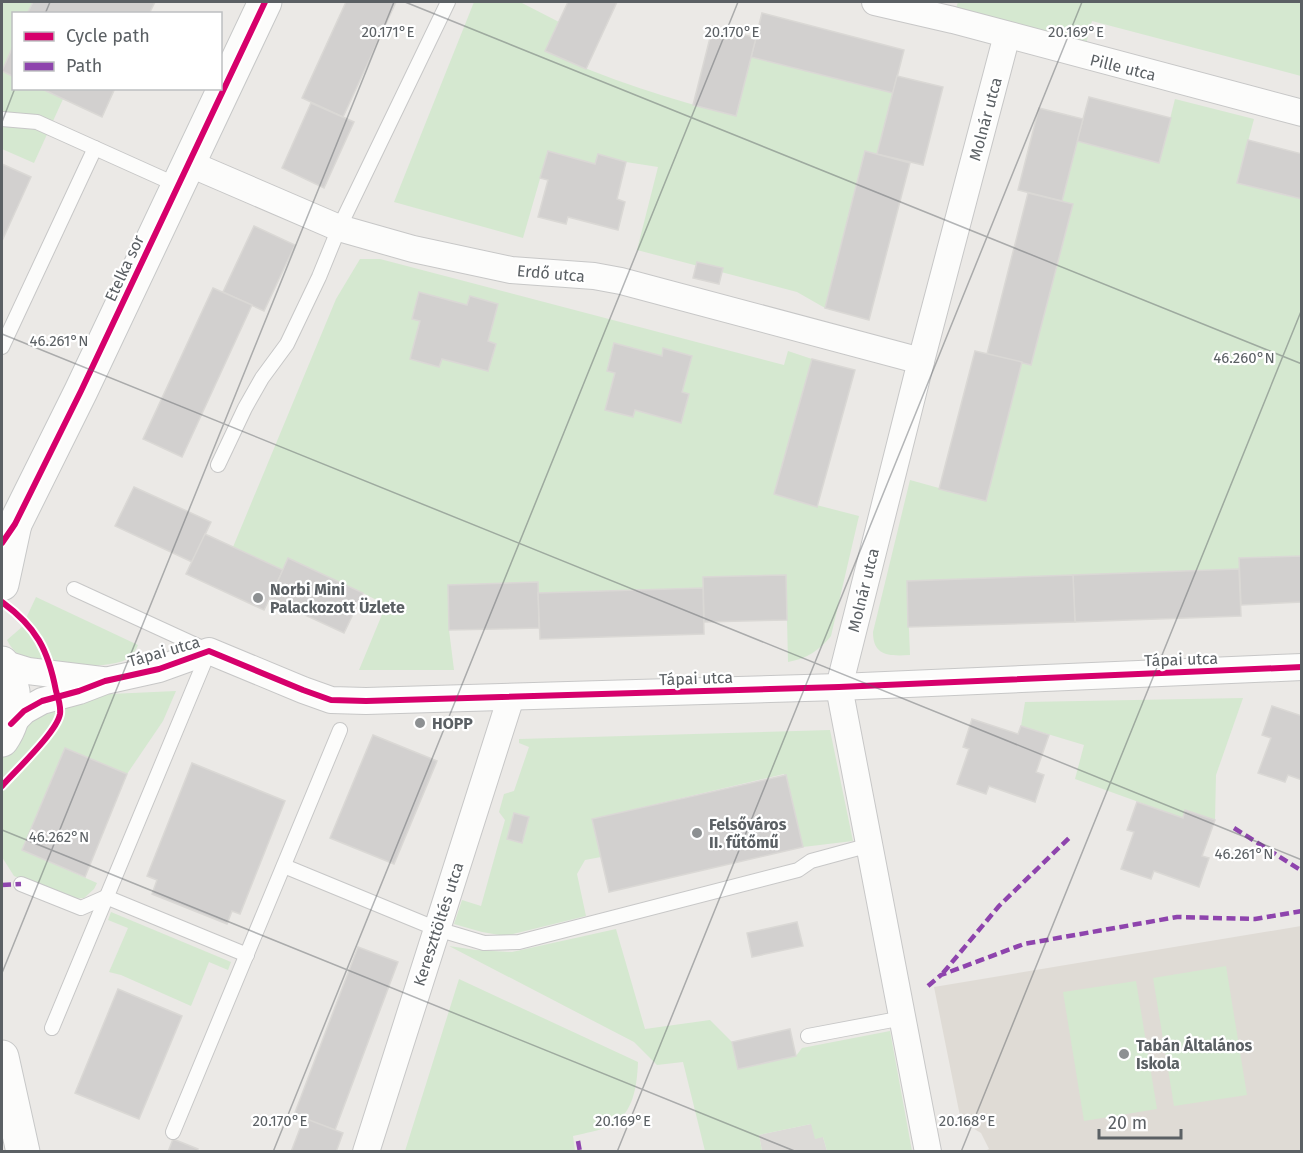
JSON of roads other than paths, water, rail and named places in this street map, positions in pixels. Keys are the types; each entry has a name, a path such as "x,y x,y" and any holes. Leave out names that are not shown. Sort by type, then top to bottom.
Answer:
{"street":[{"name":"Etelka sor","path":"2,584 8,534 81,391 265,2"},
{"name":"Pille utca","path":"875,2 1302,113"},
{"name":"Molnár utca","path":"928,1152 839,687 1007,35"},
{"name":"Erdő utca","path":"182,174 339,228 470,262 511,270 594,276 621,281 921,362"},
{"name":"Tápai utca","path":"6,732 24,711 42,701 105,681 159,669 208,651 331,700 366,701 839,687 1302,667"},
{"name":"Tápai utca","path":"2,663 28,671 105,681"},
{"path":"2,663 10,677 15,709 6,732"},
{"name":"Kereszttöltés utca","path":"366,1152 511,696"},
{"path":"2,1057 22,1152"}],"lane":[{"path":"218,465 262,378 287,344 339,228 448,2"},
{"path":"2,119 38,122 95,147 182,174"},
{"path":"2,347 95,147"},
{"path":"52,1028 208,651 74,589"},
{"path":"173,1132 340,730"},
{"path":"284,866 437,929 484,943 519,942 798,870 811,861 870,845"},
{"path":"21,885 81,908 106,897 247,955"},
{"path":"808,1036 903,1018"}],"place":[{"name":"Norbi Mini Palackozott Üzlete","path":"258,598"},
{"name":"HOPP","path":"420,723"},
{"name":"Felsőváros II. fűtőmű","path":"697,833"},
{"name":"Tabán Általános Iskola","path":"1124,1054"}]}
